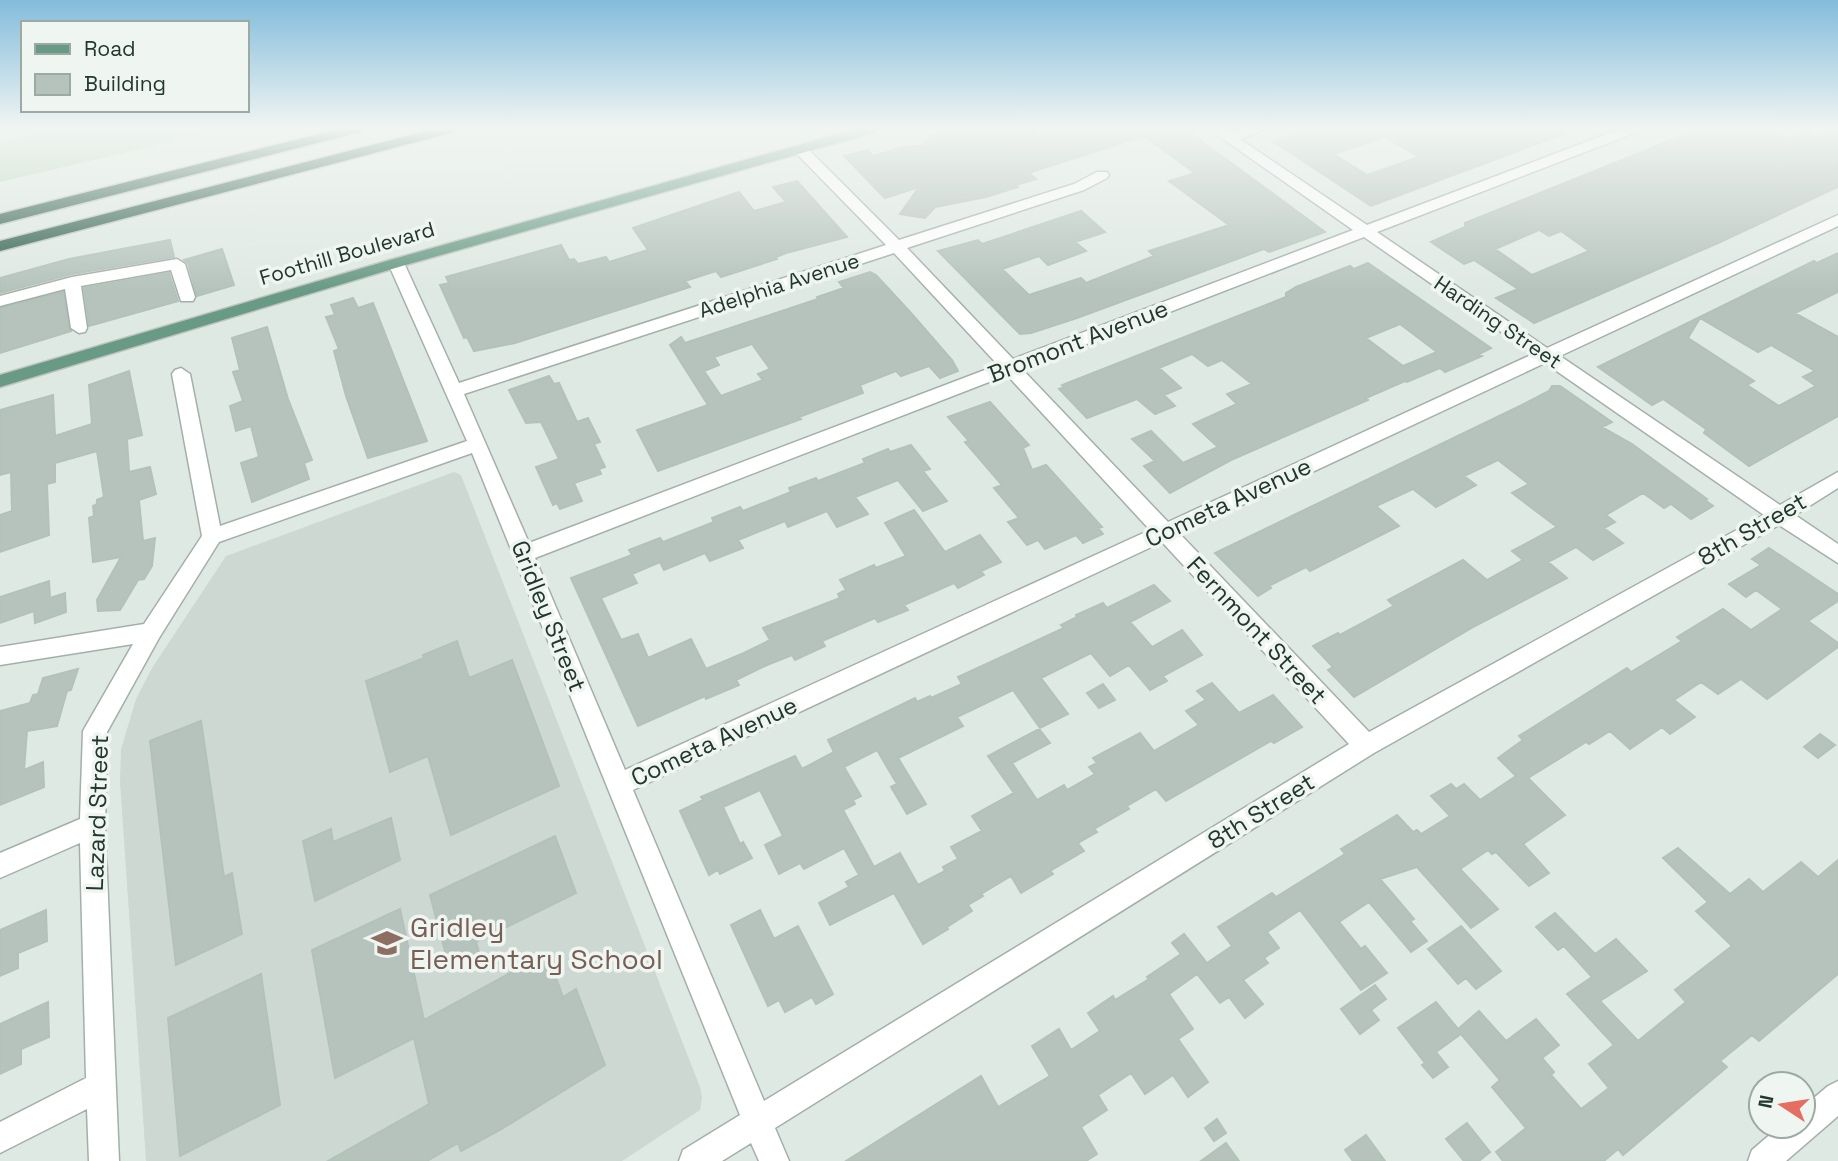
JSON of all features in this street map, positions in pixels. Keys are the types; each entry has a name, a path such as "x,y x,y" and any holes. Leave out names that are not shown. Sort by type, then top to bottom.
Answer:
{"highway":[{"path":"0,219 141,183"},
{"path":"0,248 241,183"}],"main road":[{"name":"Foothill Boulevard","path":"0,381 396,263 679,183"}],"street":[{"name":"Fernmont Street","path":"834,183 1366,746"},
{"name":"Adelphia Avenue","path":"453,391 1087,183"},
{"name":"Harding Street","path":"1296,183 1838,555"},
{"name":"Bromont Avenue","path":"523,554 1490,183"},
{"name":"Cometa Avenue","path":"619,785 1838,220"},
{"name":"Gridley Street","path":"396,263 478,444 775,1161"},
{"path":"0,302 72,282 177,264 187,297"},
{"path":"72,282 79,328"},
{"path":"181,374 212,537 478,444"},
{"name":"8th Street","path":"694,1161 1366,746 1780,515 1838,479"},
{"name":"Lazard Street","path":"104,1161 92,826 95,731 151,632 212,537"},
{"path":"0,656 151,632"},
{"path":"0,866 92,826"},
{"path":"0,1138 100,1087"},
{"path":"1763,1161 1838,1096"}],"shaded area":[{"name":"Gridley Elementary School","path":"454,472 461,475 700,1087 700,1110 622,1161 146,1161 120,782 121,749 136,699 152,668 226,556"}],"building":[{"path":"799,183 847,237 786,253 776,257 777,259 721,277 716,271 685,281 690,287 515,343 474,351 467,337 464,338 440,285 449,283 446,277 561,245 569,260 574,259 578,264 606,257 609,262 648,250 633,228 739,192 754,211 786,202 773,187"},
{"path":"871,183 1022,183 1016,185 1018,187 986,197 935,207 925,218 900,214 919,187 885,198"},
{"path":"1172,183 1259,183 1325,232 1269,252 1264,249 1077,318 1020,334 938,251 978,240 982,244 1081,211 1105,232 1075,242 1086,251 1048,265 1039,256 1002,269 1029,295 1081,278 1086,283 1154,256 1149,251 1229,225"},
{"path":"1337,183 1432,183 1371,206"},
{"path":"1564,183 1838,183 1838,187 1718,243 1534,323 1496,298 1518,289 1474,260 1464,264 1431,242 1465,227 1465,223","holes":["1539,230 1549,236 1561,231 1589,251 1532,275 1495,249"]},
{"path":"170,240 174,257 72,274 0,293 0,278 69,259"},
{"path":"222,249 234,285 197,296 188,263 184,260"},
{"path":"1838,253 1838,292 1795,313 1838,337 1838,416 1749,466 1704,433 1706,429 1663,399 1652,405 1598,367 1814,261 1817,263","holes":["1700,318 1758,352 1771,345 1815,371 1803,377 1816,386 1779,406 1747,385 1754,381 1688,338"]},
{"path":"1368,263 1491,348 1479,354 1482,356 1445,372 1440,368 1366,398 1368,400 1231,460 1170,493 1144,466 1155,461 1132,439 1151,431 1183,463 1218,447 1193,424 1237,404 1227,394 1252,384 1222,360 1208,366 1192,354 1159,368 1181,388 1164,395 1175,406 1155,414 1137,399 1087,418 1059,389 1064,387 1062,385 1286,297 1286,293 1296,287 1350,266 1354,269","holes":["1400,324 1437,352 1403,366 1366,338"]},
{"path":"870,272 876,275 952,360 958,371 940,378 929,366 901,376 896,371 860,385 863,393 799,417 801,419 658,471 637,430 708,405 670,345 681,337 685,343 818,299 817,297 844,288 839,282","holes":["752,344 770,369 758,374 763,380 721,396 704,371 719,365 714,357"]},
{"path":"169,273 178,301 89,326 84,288"},
{"path":"63,292 71,331 0,353 0,308"},
{"path":"353,298 358,308 373,303 427,441 368,458 346,396 334,351 339,349 326,317 335,315 331,305"},
{"path":"267,327 288,399 312,460 304,463 309,479 252,502 241,463 259,457 251,426 236,431 230,406 243,401 233,372 240,370 232,338"},
{"path":"129,371 142,435 127,439 129,472 150,467 156,494 139,500 143,541 155,538 152,566 144,579 138,580 120,610 98,611 97,600 121,557 93,562 89,518 94,516 93,506 97,504 97,500 104,497 97,451 55,463 55,482 47,484 49,535 0,552 0,515 12,511 11,472 0,475 0,410 53,395 55,436 92,424 89,385"},
{"path":"549,376 554,384 559,383 577,422 588,418 600,442 594,444 605,467 599,469 601,474 574,483 582,501 560,509 557,503 553,505 536,467 559,459 541,422 526,423 509,390"},
{"path":"1552,386 1560,386 1612,422 1602,427 1632,444 1713,506 1691,519 1671,504 1664,508 1643,493 1606,515 1615,522 1604,528 1623,543 1593,560 1576,547 1548,562 1567,578 1475,626 1354,697 1328,670 1333,667 1313,646 1394,606 1388,600 1463,560 1487,580 1523,560 1512,551 1557,527 1512,493 1529,484 1498,460 1464,476 1476,485 1436,507 1413,489 1376,506 1399,526 1310,571 1306,567 1269,586 1271,588 1258,596 1215,553 1522,405 1549,391"},
{"path":"990,402 1029,445 1023,448 1032,470 1046,465 1102,527 1098,528 1103,534 1083,543 1076,535 1045,549 1038,540 1027,545 1008,522 1019,518 994,488 1002,485 965,442 969,441 948,417"},
{"path":"911,445 930,469 923,471 947,501 923,511 898,480 855,497 868,514 837,527 827,511 788,527 785,521 738,540 743,548 710,561 705,553 664,570 660,562 632,574 637,583 601,598 621,640 638,634 648,658 691,639 706,669 744,653 770,640 763,628 840,598 838,594 846,590 840,580 874,565 876,568 906,556 885,523 914,510 945,552 980,535 1001,562 981,571 984,575 958,588 954,583 904,605 908,610 878,622 875,618 822,641 825,646 795,660 792,655 767,665 736,680 739,685 706,699 705,696 638,726 571,578 632,555 629,550 660,538 663,542 714,522 712,518 740,507 743,511 791,492 789,488 816,478 818,481 865,463 863,459 888,449 890,452"},
{"path":"1769,548 1838,594 1838,601 1808,621 1838,643 1838,647 1767,699 1741,679 1718,694 1701,682 1674,700 1695,717 1670,734 1662,727 1630,749 1610,731 1589,744 1586,742 1528,778 1565,815 1523,844 1549,873 1529,886 1496,852 1492,854 1488,850 1460,869 1498,909 1471,928 1417,867 1380,879 1414,919 1410,921 1427,941 1411,952 1369,902 1339,922 1361,949 1365,946 1387,973 1361,990 1300,910 1267,932 1279,948 1264,958 1268,963 1243,980 1263,1004 1245,1018 1229,997 1220,1003 1197,974 1169,994 1193,1029 1178,1039 1208,1082 1188,1097 1173,1075 1145,1094 1131,1073 1098,1095 1107,1110 1081,1127 1097,1154 1086,1161 846,1161 981,1076 998,1107 1050,1076 1032,1046 1059,1029 1071,1050 1100,1031 1088,1013 1113,996 1115,1000 1149,979 1147,977 1181,954 1172,943 1184,934 1207,963 1232,946 1218,927 1272,893 1276,897 1345,854 1341,849 1397,815 1413,832 1417,830 1421,834 1450,816 1431,796 1451,784 1456,789 1464,784 1480,800 1516,776 1498,758 1523,740 1519,736 1627,668 1631,672 1682,641 1677,637 1723,609 1751,630 1782,609 1756,590 1746,597 1729,584 1761,565 1752,559"},
{"path":"49,581 50,598 65,593 66,612 35,623 34,611 0,623 0,597"},
{"path":"1154,585 1170,601 1130,622 1152,647 1182,630 1202,655 1163,676 1167,681 1150,690 1129,665 1110,676 1091,653 1041,678 1068,714 1040,728 1013,690 957,717 963,726 898,758 926,804 907,814 891,787 897,784 877,750 844,767 861,796 853,800 855,804 843,810 874,867 900,853 918,885 945,871 943,867 958,859 951,847 982,831 972,816 1014,793 988,756 1039,729 1050,743 1012,763 1037,800 1064,785 1067,790 1095,774 1089,767 1097,763 1093,758 1140,733 1154,751 1199,725 1186,711 1206,700 1197,691 1212,683 1239,713 1273,695 1302,727 1274,743 1271,741 1166,801 1156,789 1127,806 1129,809 1094,829 1097,832 1078,843 1084,851 1050,871 1053,874 1021,893 1011,876 981,894 983,896 968,905 972,911 923,944 894,893 830,925 819,903 849,887 846,882 859,875 844,848 804,869 800,863 779,874 765,845 783,836 760,790 723,807 740,844 743,842 752,858 720,874 718,870 709,875 680,811 703,800 701,797 795,756 802,769 834,752 828,740 915,698 917,702 930,696 931,698 962,684 958,677 1064,628 1061,625 1077,617 1076,615 1103,603 1107,608"},
{"path":"457,641 469,678 512,660 559,786 451,835 428,756 390,772 366,681 424,658 423,655"},
{"path":"78,669 71,690 67,691 57,726 27,731 24,770 43,762 44,787 0,805 0,711 30,703 33,695 38,694 43,678"},
{"path":"1103,684 1115,700 1099,708 1087,693"},
{"path":"201,721 224,877 232,873 242,934 176,965 150,741"},
{"path":"1820,734 1835,745 1818,758 1804,747"},
{"path":"391,818 400,860 315,901 303,841 331,829 333,842"},
{"path":"555,836 576,893 476,942 480,955 450,970 430,895"},
{"path":"1678,848 1730,894 1749,879 1763,892 1801,862 1818,877 1838,860 1838,974 1759,1041 1752,1035 1720,1061 1727,1067 1623,1155 1618,1149 1604,1161 1503,1161 1496,1152 1526,1128 1492,1087 1500,1080 1461,1034 1436,1052 1448,1067 1433,1078 1398,1028 1436,1002 1458,1029 1479,1011 1506,1041 1536,1019 1559,1045 1542,1058 1554,1072 1551,1075 1581,1109 1609,1088 1589,1064 1614,1045 1567,994 1592,977 1564,946 1558,950 1536,927 1555,913 1595,954 1616,939 1647,971 1600,1001 1638,1041 1686,1002 1675,990 1732,946 1696,911 1708,902 1663,858"},
{"path":"400,909 424,1020 547,953 563,997 576,989 605,1065 461,1151 458,1143 427,1161 328,1161 429,1104 414,1038 335,1078 312,950"},
{"path":"46,910 47,941 18,953 18,968 0,976 0,930"},
{"path":"760,910 774,939 798,926 833,994 816,1004 812,997 785,1012 779,1000 768,1006 731,925"},
{"path":"1461,926 1501,971 1476,989 1466,978 1458,984 1428,949"},
{"path":"261,974 280,1105 180,1156 168,1018"},
{"path":"1375,985 1386,999 1371,1010 1379,1020 1360,1034 1341,1009"},
{"path":"48,1002 49,1037 21,1049 21,1064 0,1074 0,1024"},
{"path":"1217,1119 1226,1133 1214,1141 1205,1128"},
{"path":"1467,1123 1490,1152 1479,1161 1464,1161 1446,1139"},
{"path":"1366,1135 1385,1161 1353,1161 1345,1150"},
{"path":"1226,1143 1239,1161 1201,1161"}],"place":[{"name":"Gridley Elementary School","path":"387,943"}]}
